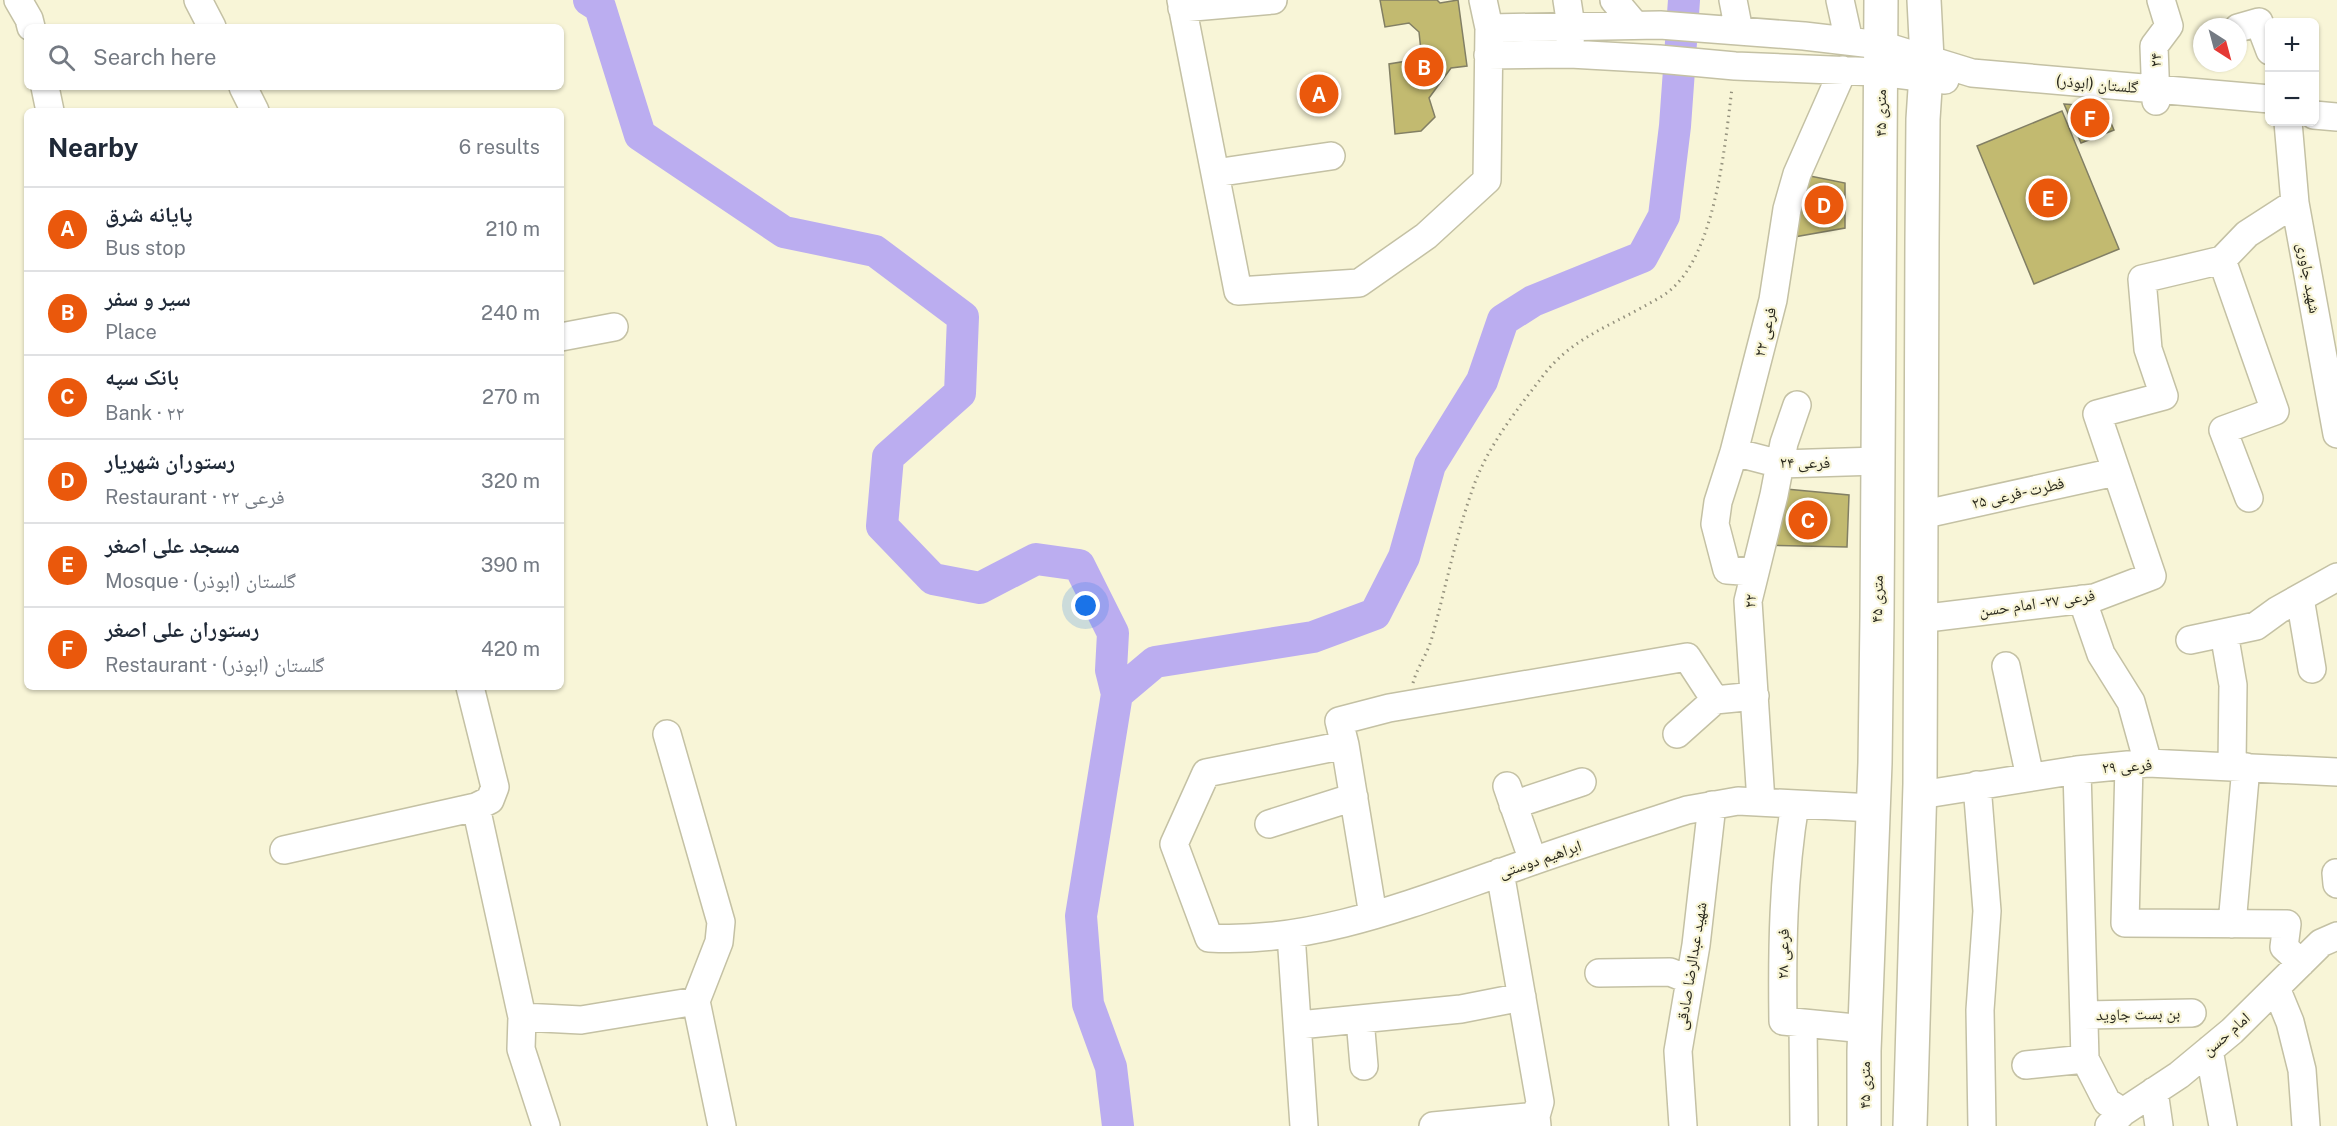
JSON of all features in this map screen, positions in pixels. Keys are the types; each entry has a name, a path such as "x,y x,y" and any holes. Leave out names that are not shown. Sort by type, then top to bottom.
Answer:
{"main road":[{"name":"۴۵ متری","path":"1864,1126 1877,617 1881,0"},
{"path":"1910,1126 1920,795 1923,130 1926,68 1924,0"},
{"path":"1877,617 1884,624 1896,628 1907,626 1920,619"},
{"path":"1876,677 1885,668 1896,664 1908,665 1921,676"}],"street":[{"path":"18,0 30,24"},
{"path":"198,0 210,24"},
{"path":"1273,0 1181,4 1238,291 1359,283 1426,236 1487,180 1489,28 1483,0"},
{"path":"1614,0 1647,25"},
{"path":"1733,0 1739,31"},
{"path":"1840,0 1849,41"},
{"name":"۲۴","path":"2156,95 2154,46 2169,26 2161,0"},
{"path":"1489,28 1569,13 1647,25 1849,41 1880,58"},
{"path":"1569,13 1570,54"},
{"path":"2247,25 2259,22 2265,38"},
{"path":"1488,55 1570,54 1735,66 1843,70 1880,58"},
{"name":"گلستان (ابوذر)","path":"1880,58 1926,68 2265,110"},
{"name":"فرعی ۲۲","path":"1755,572 1727,570 1715,524 1718,502 1734,452 1773,300 1787,209 1795,183 1843,70"},
{"path":"46,90 49,108"},
{"path":"244,90 254,108"},
{"name":"گلستان (ابوذر)","path":"2156,95 2265,99"},
{"path":"2319,103 2337,105"},
{"path":"2319,115 2337,117"},
{"name":"شهید جاوری","path":"2288,126 2295,203 2337,434"},
{"path":"1215,173 1331,156"},
{"path":"2115,472 2097,414 2164,396 2148,350 2142,279 2222,260 2247,234 2295,203"},
{"path":"2222,260 2275,411 2223,430 2249,498"},
{"path":"564,336 614,327"},
{"name":"۲۲","path":"1761,802 1748,601 1784,443 1797,405"},
{"name":"فرعی ۲۴","path":"1734,452 1780,464 1878,461"},
{"name":"فطرت -فرعی ۲۵","path":"1921,515 2115,472"},
{"name":"فرعی ۲۷ - امام حسن","path":"1920,619 2094,598 2152,576 2115,472"},
{"path":"2190,640 2256,626 2278,610 2337,577"},
{"path":"2300,598 2312,669"},
{"path":"2082,599 2101,654 2131,702 2138,764 2126,923 2287,924 2284,947 2301,963"},
{"path":"2224,633 2233,685 2239,766 2232,924"},
{"path":"1373,915 1339,721 1407,705 1687,657 1715,700"},
{"path":"2006,666 2030,777"},
{"path":"284,850 476,807 490,800 495,787 471,690"},
{"path":"1677,734 1715,700 1755,696"},
{"path":"667,734 721,922 719,942 696,1001 722,1126"},
{"name":"ابراهیم دوستی","path":"1345,745 1206,773 1174,844 1209,938 1291,934 1373,915 1687,810 1738,801 1873,808"},
{"name":"فرعی ۲۹","path":"1920,795 2077,770 2138,764 2239,766 2337,772"},
{"path":"2077,770 2085,1059 2116,1119"},
{"path":"1533,861 1510,796 1582,782"},
{"path":"1977,785 1987,911 1980,1010 1982,1126"},
{"path":"1269,824 1354,797"},
{"name":"فرعی ۲۸","path":"1795,804 1785,892 1782,955 1783,1021 1865,1029"},
{"name":"شهید عبدالرضا صادقی","path":"1683,1126 1678,1051 1696,945 1712,806"},
{"path":"476,807 522,1017 521,1049 546,1126"},
{"path":"1433,1126 1537,1121 1540,1102 1500,872"},
{"path":"1291,934 1299,1025 1299,1125"},
{"name":"امام حسن","path":"2116,1119 2179,1075 2232,1031 2321,944 2337,936"},
{"path":"1599,973 1670,972 1690,980"},
{"path":"2276,988 2290,1022 2302,1070 2306,1126"},
{"path":"1299,1025 1461,1009 1522,997"},
{"path":"522,1017 581,1020 696,1001"},
{"name":"بن بست جاوید","path":"2084,1015 2192,1013"},
{"path":"1360,1019 1364,1066"},
{"path":"1803,1023 1804,1124"},
{"path":"2209,1050 2223,1126"},
{"path":"2026,1065 2085,1059"},
{"path":"2154,1091 2159,1126"}],"path":[{"path":"1407,705 1414,678 1430,643 1473,487 1491,449 1543,375 1565,351 1598,330 1670,291 1686,271 1703,240 1718,192 1735,66"}],"building":[{"path":"1380,0 1437,0 1440,3 1458,0 1467,66 1451,68 1429,98 1435,117 1421,131 1395,134 1389,64 1413,60 1421,51 1419,32 1409,23 1385,27"},
{"path":"2064,104 2104,107 2114,130 2081,143"},
{"path":"2062,111 2119,249 2034,284 1977,146"},
{"path":"1810,176 1845,183 1845,228 1794,237"},
{"path":"1775,488 1849,495 1847,547 1761,545"}],"waterway":[{"path":"589,0 600,7 640,135 784,232 875,251 963,317 960,393 888,457 882,526 933,579 980,588 1036,559 1079,565 1113,633 1111,670 1117,694"},
{"path":"1118,1126 1111,1067 1088,1004 1081,916 1117,694 1155,662 1313,637 1375,614 1404,557 1430,465 1482,381 1503,320 1533,301 1642,257 1664,216 1675,126 1684,0"}],"place":[{"name":"سیر و سفر","path":"1424,67"},
{"name":"پایانه شرق","path":"1319,94"},
{"name":"رستوران علی اصغر","path":"2090,118"},
{"name":"مسجد علی اصغر","path":"2048,198"},
{"name":"رستوران شهریار","path":"1824,205"},
{"name":"بانک سپه","path":"1808,520"}]}
